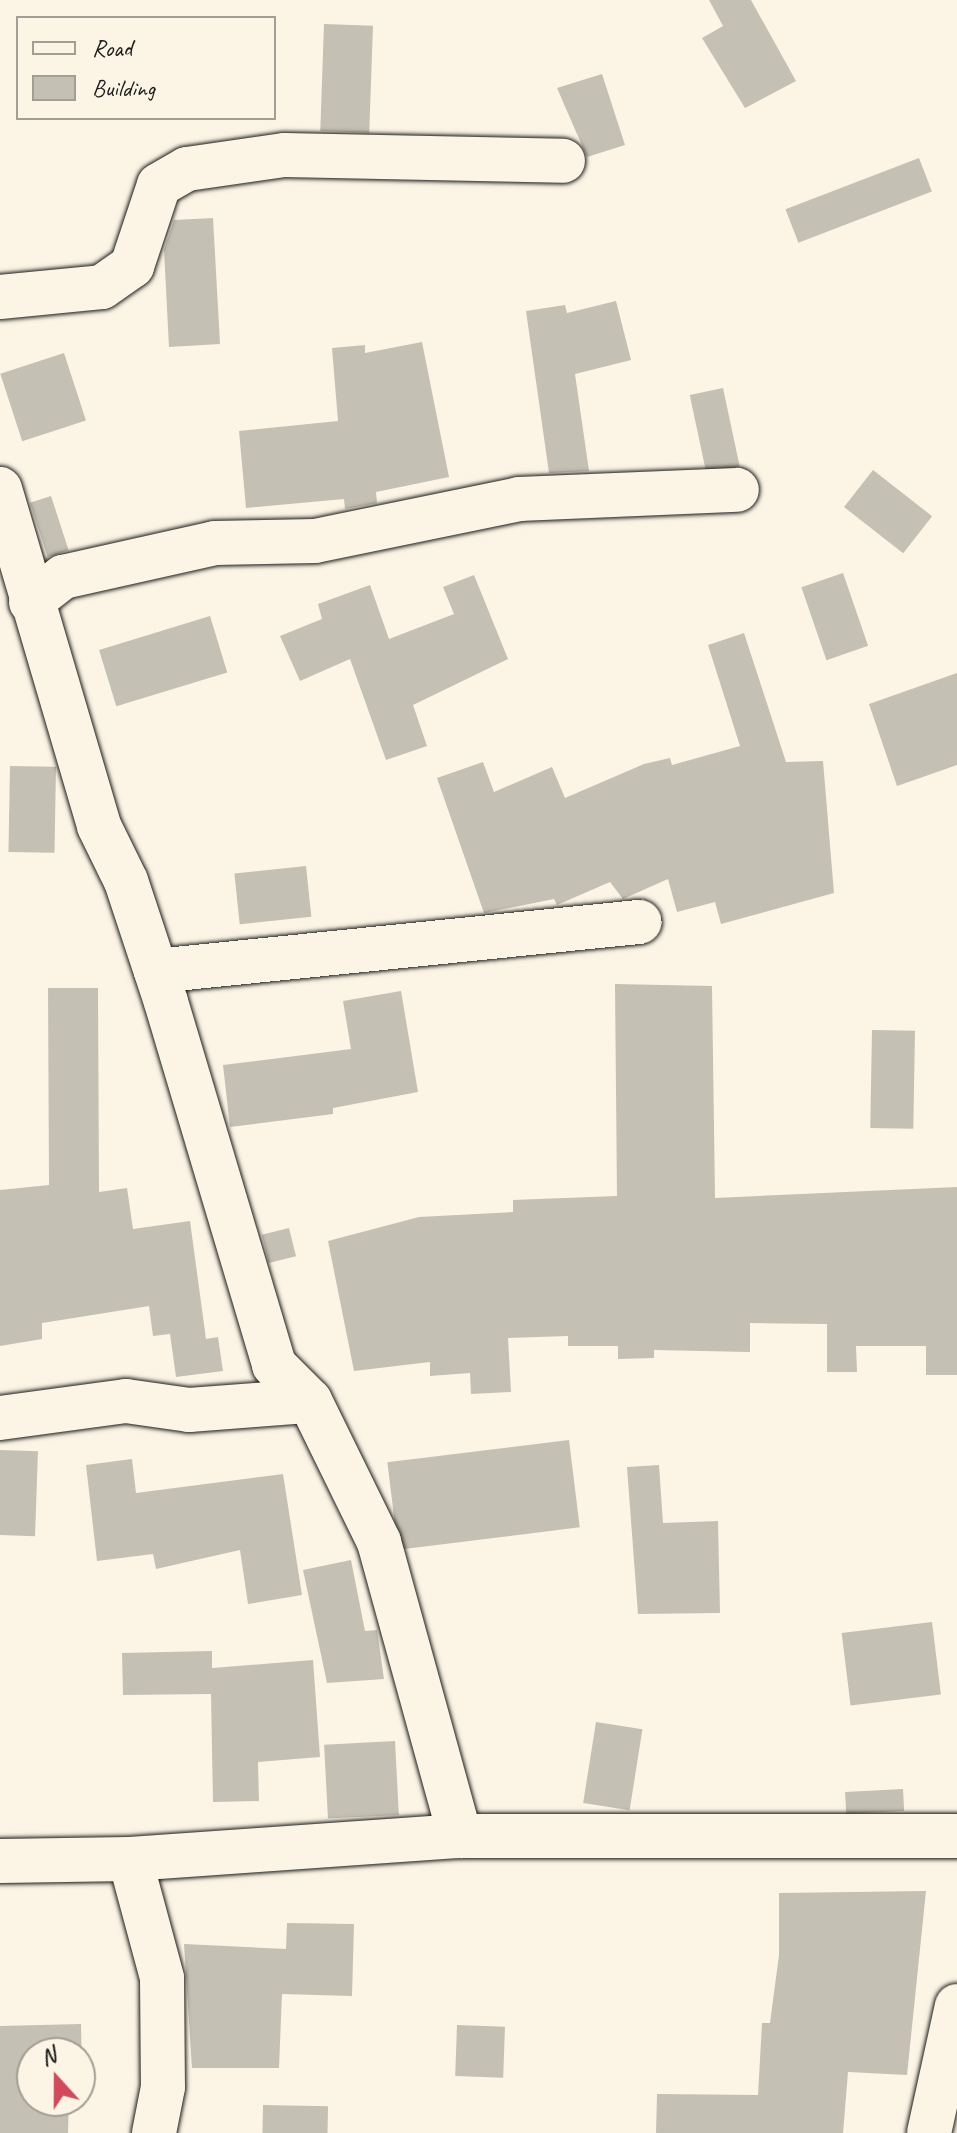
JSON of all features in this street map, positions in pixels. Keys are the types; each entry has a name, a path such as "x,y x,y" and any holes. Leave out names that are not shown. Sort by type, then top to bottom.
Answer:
{"street":[{"path":"0,297 112,280 132,266 159,185 187,169 284,155 563,161"},
{"path":"0,489 99,826 126,881 156,971 274,1365 310,1401 379,1542 460,1836"},
{"path":"31,602 63,577 215,543 315,541 519,499 737,490"},
{"path":"156,971 640,922"},
{"path":"0,1418 126,1401 189,1410 310,1401"},
{"path":"0,1861 130,1859 460,1836 957,1836"},
{"path":"130,1859 162,1978 163,2087 154,2133"},
{"path":"929,2133 957,2006"}],"building":[{"path":"709,0 751,0 796,81 745,108 702,38 723,26"},
{"path":"324,24 373,26 369,133 320,131"},
{"path":"602,74 625,145 587,157 557,88"},
{"path":"919,158 932,192 798,243 785,209"},
{"path":"213,218 220,344 169,347 164,250 174,220"},
{"path":"616,301 631,360 575,374 589,471 549,473 526,311 565,305 567,313"},
{"path":"422,342 449,477 376,492 377,503 345,509 344,499 246,508 239,431 338,421 332,348 365,345 365,353"},
{"path":"64,353 86,421 22,441 0,374"},
{"path":"723,388 740,466 706,473 690,395"},
{"path":"873,470 932,516 903,553 844,507"},
{"path":"51,496 69,550 48,557 30,503"},
{"path":"843,573 868,646 826,660 801,587"},
{"path":"474,575 508,659 413,705 427,746 386,760 350,659 300,681 280,636 322,619 318,604 370,585 389,639 454,614 443,587"},
{"path":"210,616 227,672 116,706 99,650"},
{"path":"744,633 786,762 823,761 834,893 721,924 715,902 677,912 668,879 623,899 610,882 557,905 554,899 484,913 437,778 483,762 494,792 552,767 565,798 644,764 670,758 672,765 740,746 708,645"},
{"path":"957,673 957,765 897,786 869,704"},
{"path":"10,766 56,767 54,853 8,852"},
{"path":"306,866 311,917 240,924 234,874"},
{"path":"615,984 712,986 715,1198 957,1187 957,1375 926,1375 926,1346 856,1346 857,1372 827,1372 827,1324 750,1323 750,1352 654,1350 654,1358 618,1359 618,1346 568,1346 568,1336 508,1338 511,1392 471,1394 470,1373 430,1376 430,1362 354,1371 328,1241 419,1217 513,1212 513,1200 617,1196"},
{"path":"48,988 98,988 99,1192 127,1188 133,1229 190,1221 206,1339 218,1337 223,1371 176,1377 170,1334 153,1336 149,1306 42,1323 42,1339 0,1346 0,1190 49,1185"},
{"path":"401,991 418,1092 333,1108 333,1114 230,1127 223,1065 351,1049 343,1001"},
{"path":"872,1030 915,1031 913,1129 870,1128"},
{"path":"289,1228 296,1256 269,1263 262,1235"},
{"path":"569,1440 580,1527 398,1550 387,1462"},
{"path":"0,1450 38,1451 35,1536 0,1535"},
{"path":"132,1459 136,1493 283,1474 302,1595 248,1604 240,1550 156,1569 153,1554 97,1561 86,1465"},
{"path":"659,1465 663,1523 718,1521 720,1613 638,1614 627,1467"},
{"path":"351,1560 365,1631 377,1630 384,1679 327,1683 303,1570"},
{"path":"932,1622 941,1694 851,1706 842,1633"},
{"path":"212,1651 212,1668 313,1660 320,1757 258,1762 259,1801 213,1802 211,1694 123,1695 122,1653"},
{"path":"596,1722 642,1729 630,1810 583,1803"},
{"path":"395,1741 399,1815 328,1819 324,1745"},
{"path":"903,1789 904,1811 846,1814 845,1792"},
{"path":"926,1891 907,2075 848,2072 843,2133 656,2133 657,2094 758,2095 762,2023 770,2023 779,1955 779,1893"},
{"path":"287,1923 354,1924 352,1996 282,1994 279,2068 192,2068 184,1944 286,1949"},
{"path":"81,2024 81,2037 16,2037 16,2117 68,2117 68,2133 0,2133 0,2026"},
{"path":"457,2025 505,2027 503,2078 455,2076"},
{"path":"263,2105 328,2106 328,2133 263,2133"}]}
